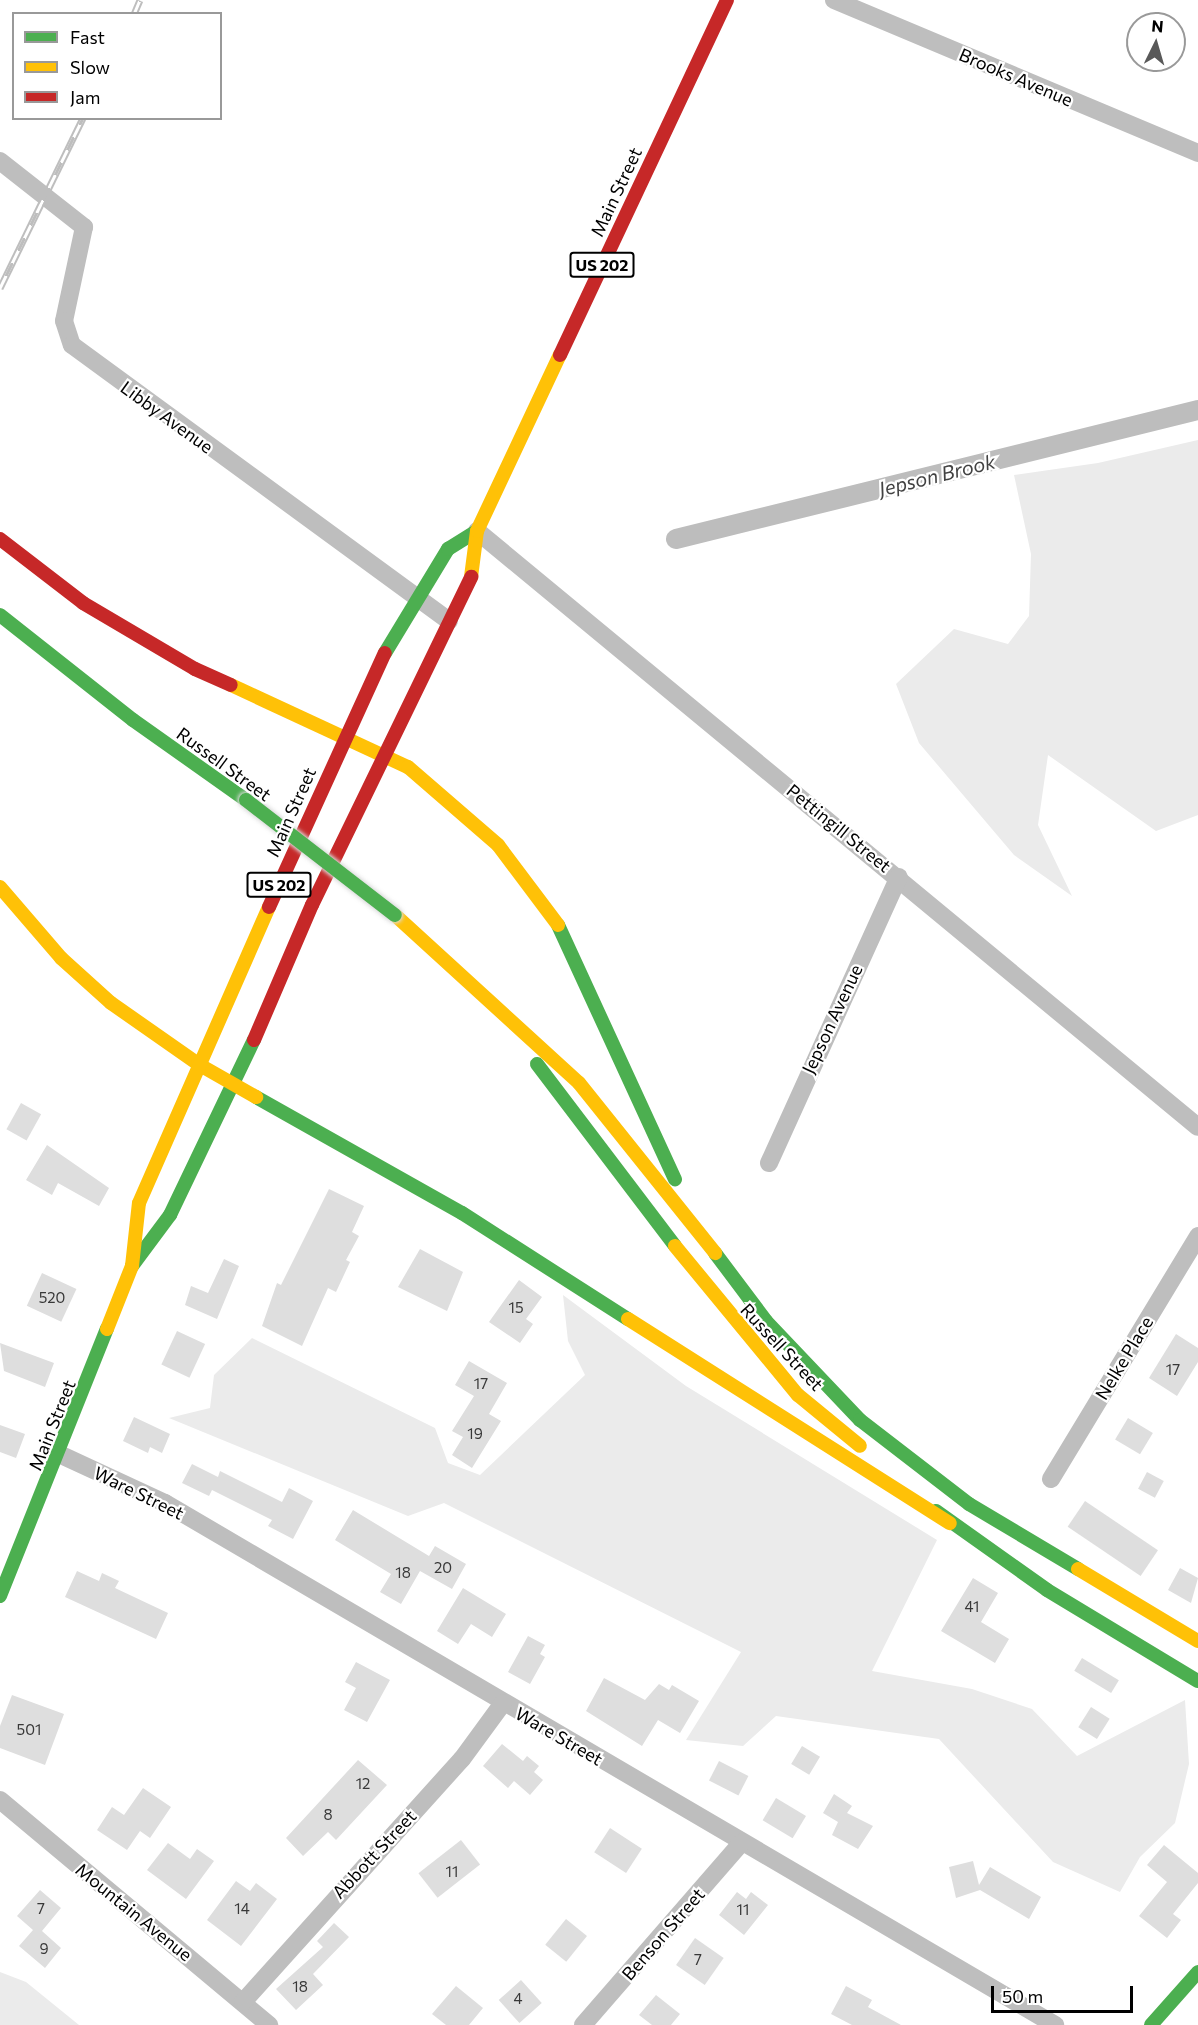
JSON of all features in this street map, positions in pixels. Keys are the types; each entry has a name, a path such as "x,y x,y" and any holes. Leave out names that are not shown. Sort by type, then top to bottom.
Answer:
{"main road":[{"name":"Main Street","path":"132,1266 170,1215 232,1086 384,754 475,569 477,531 727,0"},
{"name":"Main Street","path":"0,1596 59,1454 132,1266 139,1203 198,1064 345,734 418,597 448,549 477,531"},
{"path":"0,540 83,603 195,669 345,734 408,767 498,845 558,924 663,1157 728,1268"},
{"name":"Russell Street","path":"0,615 133,720 246,800 395,915 579,1083 829,1391 899,1454 969,1504 1198,1641"},
{"path":"0,886 30,927 69,966 111,1002 198,1064 232,1086 462,1213 950,1523"},
{"name":"Russell Street","path":"479,992 605,1149 722,1308 798,1395 950,1523 1047,1590 1198,1681"},
{"path":"1151,2025 1198,1972"}],"street":[{"name":"Brooks Avenue","path":"834,0 1198,153"},
{"name":"Libby Avenue","path":"0,161 84,227 64,321 72,345 136,396 449,621"},
{"name":"Pettingill Street","path":"477,531 899,877 1198,1127"},
{"name":"Jepson Avenue","path":"769,1163 899,877"},
{"name":"Nelke Place","path":"1051,1479 1198,1236"},
{"name":"Ware Street","path":"59,1454 165,1503 1055,2025"},
{"name":"Abbott Street","path":"243,2002 462,1759 503,1703"},
{"name":"Mountain Avenue","path":"0,1800 269,2025"},
{"name":"Benson Street","path":"583,2025 742,1842"}],"shaded area":[{"path":"1198,440 1198,815 1156,831 1048,755 1038,825 1072,896 1014,855 919,743 896,684 954,629 1008,644 1029,616 1031,554 1014,475 1098,463"},
{"path":"563,1295 686,1386 937,1540 872,1671 972,1689 1032,1709 1077,1756 1185,1700 1189,1764 1175,1823 1140,1857 1120,1892 1053,1862 939,1739 776,1716 743,1746 686,1740 741,1652 444,1503 408,1516 169,1418 210,1408 214,1375 252,1338 435,1428 448,1463 480,1475 585,1375 568,1341"},
{"path":"0,1972 26,1982 79,2025 0,2025"}],"building":[{"path":"21,1103 41,1114 27,1140 6,1129"},
{"path":"47,1145 109,1188 99,1206 58,1183 52,1195 26,1180"},
{"path":"329,1189 364,1206 352,1232 359,1236 346,1260 350,1262 336,1292 328,1288 302,1346 262,1326 277,1283 281,1285"},
{"path":"420,1249 463,1272 447,1311 398,1287"},
{"path":"224,1259 239,1266 217,1319 185,1305 191,1286 208,1293"},
{"path":"42,1273 76,1289 61,1322 27,1306"},
{"path":"519,1280 542,1297 526,1319 533,1324 520,1343 489,1322"},
{"path":"177,1331 205,1344 189,1378 161,1365"},
{"path":"1176,1334 1198,1348 1198,1362 1177,1396 1149,1378"},
{"path":"0,1343 54,1363 45,1387 4,1371"},
{"path":"469,1361 507,1383 489,1414 501,1421 472,1468 452,1455 463,1437 452,1431 474,1396 455,1385"},
{"path":"134,1417 170,1434 162,1453 150,1447 148,1453 123,1441"},
{"path":"1128,1418 1153,1433 1140,1454 1115,1439"},
{"path":"0,1425 25,1434 16,1458 0,1452"},
{"path":"192,1464 218,1477 220,1471 282,1502 289,1488 313,1501 293,1539 268,1526 272,1520 212,1490 209,1496 182,1483"},
{"path":"1147,1472 1164,1481 1155,1498 1138,1489"},
{"path":"1085,1501 1158,1550 1141,1576 1068,1527"},
{"path":"353,1510 429,1556 435,1546 466,1564 452,1589 420,1571 401,1604 380,1592 391,1574 335,1540"},
{"path":"1180,1568 1198,1578 1191,1603 1168,1590"},
{"path":"77,1571 99,1581 102,1573 119,1581 115,1588 168,1613 156,1639 65,1597"},
{"path":"973,1578 998,1593 981,1622 1009,1639 995,1663 941,1631"},
{"path":"463,1588 506,1614 492,1637 471,1624 458,1644 437,1631"},
{"path":"528,1636 545,1645 540,1654 545,1657 530,1684 508,1672"},
{"path":"1082,1658 1119,1680 1111,1693 1074,1671"},
{"path":"356,1662 390,1680 367,1722 344,1710 356,1688 345,1682"},
{"path":"604,1678 645,1700 659,1684 669,1690 672,1685 699,1701 680,1733 658,1720 642,1746 586,1711"},
{"path":"12,1695 64,1714 45,1765 0,1748 0,1726"},
{"path":"1091,1707 1110,1719 1097,1739 1078,1727"},
{"path":"502,1744 523,1761 527,1756 539,1766 534,1772 543,1780 530,1795 514,1781 508,1788 483,1766"},
{"path":"802,1746 820,1757 809,1775 791,1764"},
{"path":"358,1760 387,1785 336,1840 328,1832 303,1856 286,1838"},
{"path":"719,1761 748,1776 738,1796 709,1781"},
{"path":"143,1788 171,1807 150,1838 140,1831 127,1850 97,1830 112,1807 124,1815"},
{"path":"834,1794 852,1806 847,1813 873,1826 858,1849 832,1835 838,1822 823,1813"},
{"path":"776,1798 806,1816 793,1838 763,1820"},
{"path":"610,1828 642,1849 626,1873 594,1852"},
{"path":"461,1840 480,1864 438,1898 418,1873"},
{"path":"168,1843 190,1859 197,1849 214,1861 186,1899 147,1870"},
{"path":"1164,1845 1198,1873 1198,1883 1173,1914 1181,1920 1167,1938 1139,1916 1167,1882 1147,1865"},
{"path":"973,1861 979,1885 990,1867 1041,1897 1029,1919 980,1890 956,1898 949,1867"},
{"path":"236,1881 250,1891 256,1883 277,1899 241,1946 207,1920"},
{"path":"40,1890 61,1908 42,1931 61,1948 45,1968 19,1946 33,1930 17,1916"},
{"path":"737,1892 746,1899 751,1892 768,1905 744,1935 719,1915"},
{"path":"566,1919 587,1936 566,1962 545,1945"},
{"path":"334,1923 349,1937 313,1974 323,1985 296,2010 276,1989 323,1947 317,1941"},
{"path":"695,1938 724,1958 705,1985 676,1965"},
{"path":"521,1980 542,2003 519,2023 499,2000"},
{"path":"456,1986 483,2008 469,2025 446,2025 432,2014"},
{"path":"846,1986 872,2000 868,2007 901,2025 852,2025 831,2014"},
{"path":"656,1995 680,2014 671,2025 652,2025 639,2015"}],"waterway":[{"name":"Jepson Brook","path":"676,539 1198,410"}],"railway":[{"path":"135,12 140,0"},
{"path":"0,288 82,120"}],"traffic: fast":[{"path":"385,653 448,549 477,531"},
{"path":"0,615 133,720 246,800"},
{"path":"246,800 395,915"},
{"path":"558,925 675,1179"},
{"path":"132,1266 170,1215 254,1040"},
{"path":"537,1064 675,1246"},
{"path":"256,1097 462,1213 628,1319"},
{"path":"715,1253 766,1321 860,1420 969,1504 1078,1569"},
{"path":"0,1596 107,1329"},
{"path":"936,1511 1047,1590 1198,1681"},
{"path":"1151,2025 1198,1972"}],"traffic: slow":[{"path":"471,577 477,531 560,355"},
{"path":"231,685 408,767 498,845 558,925"},
{"path":"0,887 61,958 111,1003 198,1064 256,1097"},
{"path":"107,1329 132,1266 139,1203 269,907"},
{"path":"395,915 579,1083 715,1253"},
{"path":"675,1246 798,1395 860,1446"},
{"path":"628,1319 950,1523"},
{"path":"1078,1569 1198,1641"}],"traffic: jam":[{"path":"560,355 727,0"},
{"path":"0,539 83,603 195,669 231,685"},
{"path":"254,1040 312,905 471,577"},
{"path":"269,907 385,653"}]}
